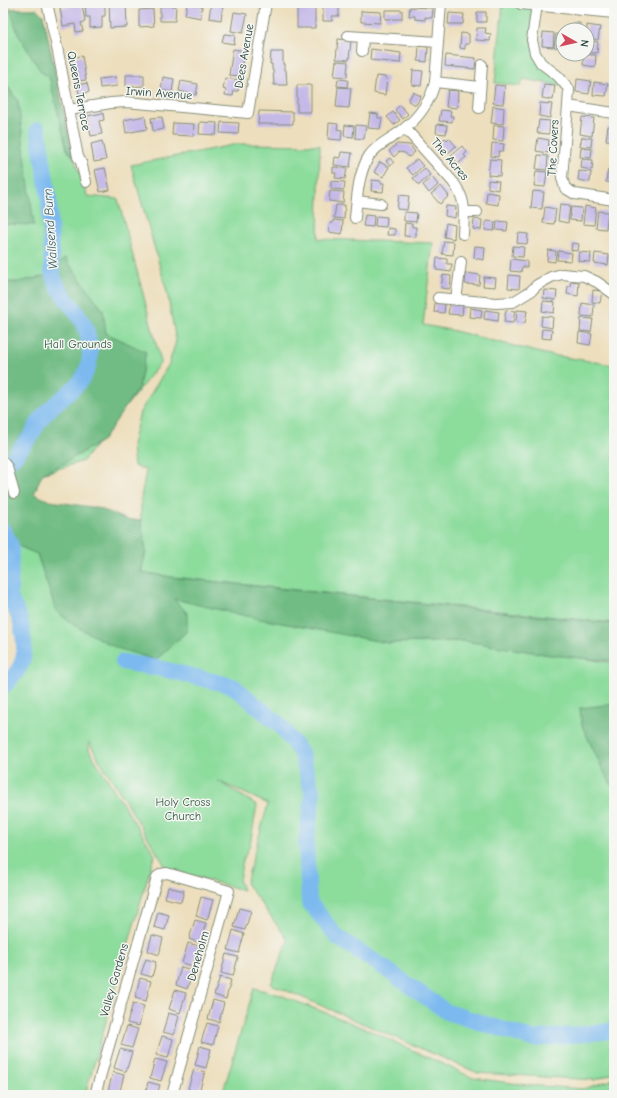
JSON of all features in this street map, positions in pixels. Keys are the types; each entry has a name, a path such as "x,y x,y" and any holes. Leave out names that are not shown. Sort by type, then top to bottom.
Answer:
{"street":[{"name":"Queens Terrace","path":"47,3 78,157 81,162 86,182"},
{"name":"Dees Avenue","path":"248,113 266,3"},
{"path":"355,218 359,182 370,154 379,145 405,128 420,114 433,92 441,3"},
{"path":"521,3 574,5 614,12"},
{"name":"The Covers","path":"537,4 532,40 535,53 541,63 558,76 569,89 562,178 565,188 575,194 614,200"},
{"path":"348,36 438,42"},
{"path":"362,37 362,51"},
{"path":"478,108 482,65"},
{"path":"435,82 480,87"},
{"name":"Irwin Avenue","path":"69,110 126,102 248,113"},
{"name":"The Covers","path":"568,106 614,113"},
{"name":"The Acres","path":"405,128 460,191 464,203 463,234"},
{"path":"357,201 381,204"},
{"path":"464,212 477,212"},
{"path":"456,300 461,262"},
{"path":"438,298 496,303 513,302 551,277 562,274 584,276 597,282 614,294"},
{"path":"3,462 7,467 14,492"},
{"name":"Deneholm","path":"161,874 167,873 229,891 172,1095"},
{"name":"Valley Gardens","path":"95,1095 157,877 161,874"}],"green space":[{"path":"503,3 534,6 531,40 563,86 523,79 520,86 495,83"},
{"name":"Hall Grounds","path":"3,9 37,9 43,15 73,156 87,196 118,199 161,362 83,461 42,474 3,454"},
{"path":"10,9 37,9 43,15 73,156 67,150 49,77 41,72 18,34"},
{"path":"3,80 18,101 34,225 3,224"},
{"path":"238,144 320,145 318,239 433,243 423,325 455,331 545,354 614,365 614,623 171,577 141,572 146,551 141,520 141,498 146,470 134,466 132,445 140,412 169,364 176,341 167,292 131,165"},
{"path":"65,258 103,310 106,333 146,352 139,387 103,440 65,463 42,474 34,494 50,501 98,508 127,520 141,520 146,551 141,572 171,577 614,624 614,661 550,655 465,641 388,643 255,618 174,599 187,613 187,631 156,660 117,648 75,626 56,611 37,554 16,545 17,595 3,604 3,282 18,282 45,276"},
{"name":"Holy Cross Church","path":"16,545 37,553 46,580 173,598 388,643 465,641 614,663 614,1073 595,1080 478,1073 271,984 288,940 246,883 268,804 218,781 257,805 250,845 243,860 239,880 243,890 164,868 164,864 89,742 89,750 155,855 85,1095 3,1095 3,694 24,669 28,660 29,650 17,595"},
{"path":"614,704 614,789 603,770 582,726 580,708"},
{"path":"254,988 280,995 364,1028 473,1078 527,1085 583,1089 614,1079 614,1095 222,1095"}],"water":[{"path":"40,419 40,428 42,429 41,433 37,435 33,444 16,460 11,456 16,443 25,431"}],"building":[{"path":"85,3 105,3 105,16 102,16 102,27 90,28 90,17 86,17"},
{"path":"109,3 126,3 127,27 110,28"},
{"path":"211,3 223,5 221,20 209,18"},
{"path":"323,3 339,3 339,16 332,16 332,21 323,21"},
{"path":"82,4 85,22 81,23 83,31 76,32 75,24 63,26 60,8"},
{"path":"187,4 202,6 201,18 185,15"},
{"path":"297,4 315,4 315,28 297,28"},
{"path":"160,6 176,6 175,21 160,21"},
{"path":"410,7 433,8 432,18 425,17 425,20 415,19 415,16 409,16"},
{"path":"153,9 154,26 139,27 139,10"},
{"path":"385,10 402,10 402,19 385,19"},
{"path":"361,11 381,12 380,23 361,22"},
{"path":"234,12 247,14 243,33 231,31"},
{"path":"477,12 486,12 486,22 477,22"},
{"path":"449,13 464,14 463,24 448,24"},
{"path":"595,26 600,27 598,40 595,39"},
{"path":"477,28 486,28 485,33 491,34 490,41 476,40"},
{"path":"543,32 554,33 553,47 542,46"},
{"path":"461,33 469,34 469,44 465,44 465,49 460,48"},
{"path":"224,34 235,35 234,44 222,42"},
{"path":"338,39 351,40 349,60 336,59"},
{"path":"595,42 598,42 597,53 595,53"},
{"path":"419,46 428,47 427,62 418,61"},
{"path":"233,49 244,51 240,76 229,75"},
{"path":"371,49 401,53 400,63 370,60"},
{"path":"271,52 283,52 283,64 284,70 286,70 287,85 274,85 272,64 270,64"},
{"path":"446,55 476,58 475,69 445,66"},
{"path":"596,55 595,67 583,65 583,62 595,62"},
{"path":"82,56 86,80 78,81 73,57"},
{"path":"336,61 348,62 347,77 334,76"},
{"path":"413,70 423,71 421,86 412,85"},
{"path":"126,75 144,75 144,86 126,87"},
{"path":"376,76 387,77 385,95 374,93"},
{"path":"116,77 117,86 100,88 99,79"},
{"path":"163,77 174,79 172,92 161,90"},
{"path":"612,77 614,77 614,89 611,89"},
{"path":"225,78 240,80 238,91 234,91 233,96 225,95 226,90 223,89"},
{"path":"338,79 348,80 347,87 337,86"},
{"path":"577,79 591,81 589,94 576,92"},
{"path":"181,81 198,84 196,95 179,91"},
{"path":"594,82 608,84 606,96 593,95"},
{"path":"87,83 89,92 79,94 77,85"},
{"path":"544,84 555,85 553,100 542,98"},
{"path":"297,85 311,85 311,112 297,112"},
{"path":"495,85 505,86 503,104 493,103"},
{"path":"338,87 351,88 349,108 336,107"},
{"path":"448,90 458,91 457,108 446,107"},
{"path":"413,92 421,96 416,105 408,101"},
{"path":"540,103 552,104 550,118 539,116"},
{"path":"400,105 408,114 403,119 395,110"},
{"path":"493,106 504,108 503,124 491,123"},
{"path":"441,110 451,111 450,116 453,116 452,122 439,121"},
{"path":"259,111 293,112 293,124 258,124"},
{"path":"393,112 400,120 394,125 387,117"},
{"path":"103,113 104,120 99,121 102,134 91,136 87,116"},
{"path":"370,113 378,114 378,118 382,118 380,129 368,128"},
{"path":"145,116 147,129 126,133 124,120"},
{"path":"162,117 164,129 153,131 151,118"},
{"path":"582,117 594,118 592,136 580,134"},
{"path":"539,120 550,121 549,134 537,133"},
{"path":"200,122 217,123 216,135 199,134"},
{"path":"221,122 239,123 238,134 220,133"},
{"path":"173,123 194,124 193,136 172,135"},
{"path":"329,123 338,124 337,129 342,130 341,140 328,139"},
{"path":"437,124 447,125 446,134 436,133"},
{"path":"345,125 354,126 353,137 344,136"},
{"path":"356,125 366,126 364,139 355,138"},
{"path":"494,125 504,126 503,141 493,140"},
{"path":"608,126 614,127 614,141 606,140"},
{"path":"582,137 592,138 591,147 580,146"},
{"path":"445,138 447,140 449,138 456,146 448,153 439,143"},
{"path":"538,138 549,140 548,153 536,151"},
{"path":"102,141 106,160 94,162 91,144"},
{"path":"492,143 504,144 503,151 499,151 498,157 491,156"},
{"path":"397,144 410,145 415,152 409,157 405,153 399,152 394,157 389,151"},
{"path":"462,146 467,152 464,155 466,157 458,164 451,155"},
{"path":"581,148 592,149 591,158 580,157"},
{"path":"341,152 352,153 350,167 334,165 335,157 340,158"},
{"path":"538,155 548,156 547,170 536,169"},
{"path":"390,158 394,163 390,166 386,161"},
{"path":"417,159 423,166 413,175 406,168"},
{"path":"490,159 501,160 500,176 488,175"},
{"path":"582,159 593,160 592,170 581,168"},
{"path":"380,162 389,167 383,177 374,172"},
{"path":"333,167 347,168 345,179 335,178 336,173 333,173"},
{"path":"105,168 110,190 100,192 95,170"},
{"path":"425,168 430,175 419,185 413,178"},
{"path":"608,169 614,170 614,183 606,182"},
{"path":"536,171 547,172 545,187 534,186"},
{"path":"579,171 591,172 590,182 578,180"},
{"path":"432,177 438,185 429,193 423,185"},
{"path":"372,180 381,181 381,183 384,183 383,192 371,191"},
{"path":"488,180 499,181 498,190 488,188"},
{"path":"331,181 345,182 344,190 331,189"},
{"path":"441,186 449,196 440,204 431,194"},
{"path":"330,191 344,192 343,203 329,201"},
{"path":"533,191 544,192 542,209 531,208"},
{"path":"487,192 499,194 498,205 486,203"},
{"path":"399,195 409,196 407,210 397,209"},
{"path":"560,204 570,205 568,223 558,221"},
{"path":"336,205 345,205 344,219 334,218"},
{"path":"446,206 456,207 455,218 445,216"},
{"path":"585,206 596,208 594,225 583,224"},
{"path":"545,207 556,209 554,224 543,223"},
{"path":"571,207 582,208 581,221 570,220"},
{"path":"598,211 608,212 606,229 596,228"},
{"path":"404,212 417,213 416,222 404,221"},
{"path":"610,213 614,213 614,225 608,224"},
{"path":"365,215 374,216 373,227 363,226"},
{"path":"376,216 387,217 386,227 375,226"},
{"path":"474,219 482,220 481,230 473,229"},
{"path":"333,220 343,221 342,234 329,232 330,223 333,223"},
{"path":"486,221 495,222 494,231 485,230"},
{"path":"497,221 508,222 507,231 496,230"},
{"path":"405,223 412,224 412,227 416,227 416,237 404,236"},
{"path":"446,223 455,225 454,239 444,237"},
{"path":"388,228 395,229 395,235 387,235"},
{"path":"518,233 528,234 527,244 517,243"},
{"path":"444,241 454,242 453,255 442,254"},
{"path":"572,243 579,244 578,251 571,250"},
{"path":"475,246 485,247 484,260 474,258"},
{"path":"513,246 524,247 523,257 512,256"},
{"path":"548,250 556,251 555,262 547,261"},
{"path":"558,251 572,253 571,261 557,260"},
{"path":"579,252 591,253 590,262 578,261"},
{"path":"595,253 609,255 608,265 594,263"},
{"path":"437,258 447,259 447,264 452,264 451,272 436,270"},
{"path":"511,259 527,261 527,267 522,267 521,272 510,271"},
{"path":"466,273 480,275 479,285 465,284"},
{"path":"443,275 451,276 450,289 441,288"},
{"path":"509,275 520,276 519,289 508,288"},
{"path":"484,277 496,278 495,287 483,286"},
{"path":"571,281 579,282 578,296 567,294 568,286 570,286"},
{"path":"544,290 557,291 556,300 543,298"},
{"path":"593,290 602,291 600,303 592,302"},
{"path":"543,301 555,302 554,313 542,311"},
{"path":"435,303 445,304 444,313 434,312"},
{"path":"450,303 463,305 462,315 448,314"},
{"path":"582,303 594,305 593,317 581,316"},
{"path":"612,306 614,306 614,315 611,315"},
{"path":"470,308 482,310 481,318 469,317"},
{"path":"485,310 499,312 498,321 484,319"},
{"path":"506,310 515,311 513,323 504,322"},
{"path":"517,310 527,311 525,323 516,322"},
{"path":"542,316 553,317 552,328 541,326"},
{"path":"581,318 593,319 591,332 580,331"},
{"path":"542,329 552,330 551,339 541,338"},
{"path":"579,332 592,334 590,345 578,343"},
{"path":"613,342 614,352 612,352"},
{"path":"168,887 184,891 181,902 165,898"},
{"path":"201,897 213,900 207,920 196,916"},
{"path":"239,908 251,911 245,930 234,927"},
{"path":"158,912 169,915 165,930 154,927"},
{"path":"195,920 206,923 200,943 189,939"},
{"path":"233,930 244,934 239,953 228,950"},
{"path":"152,935 163,938 159,955 148,951"},
{"path":"188,943 199,946 193,966 182,963"},
{"path":"226,954 238,957 233,976 221,973"},
{"path":"146,959 156,962 152,977 141,974"},
{"path":"181,967 193,970 187,989 176,985"},
{"path":"220,977 231,980 226,999 214,995"},
{"path":"140,978 151,981 146,1001 135,998"},
{"path":"175,990 186,993 180,1013 169,1009"},
{"path":"213,1000 224,1003 219,1022 208,1019"},
{"path":"133,1003 144,1006 139,1026 127,1023"},
{"path":"168,1013 179,1016 174,1035 163,1032"},
{"path":"207,1023 218,1026 213,1045 201,1042"},
{"path":"127,1026 138,1029 132,1048 121,1045"},
{"path":"162,1036 173,1039 168,1058 156,1055"},
{"path":"200,1046 211,1049 206,1068 195,1065"},
{"path":"120,1049 132,1052 126,1072 114,1068"},
{"path":"155,1059 167,1062 161,1081 150,1078"},
{"path":"194,1069 205,1072 199,1092 188,1089"},
{"path":"113,1072 124,1075 119,1094 108,1091"},
{"path":"148,1082 160,1085 157,1095 145,1095"},
{"path":"187,1092 196,1095 186,1095"}],"waterway":[{"name":"Wallsend Burn","path":"13,458 30,437 43,416 73,389 85,375 90,356 86,329 78,314 58,287 52,272 49,199 38,130"},
{"name":"Wallsend Burn","path":"3,530 10,543 11,551 10,597 21,624 24,644 21,664 18,670 3,687"},
{"path":"123,662 163,669 233,686 280,725 301,753 313,795 306,842 309,902 337,937 447,1012 533,1039 611,1031 614,1029"}]}
